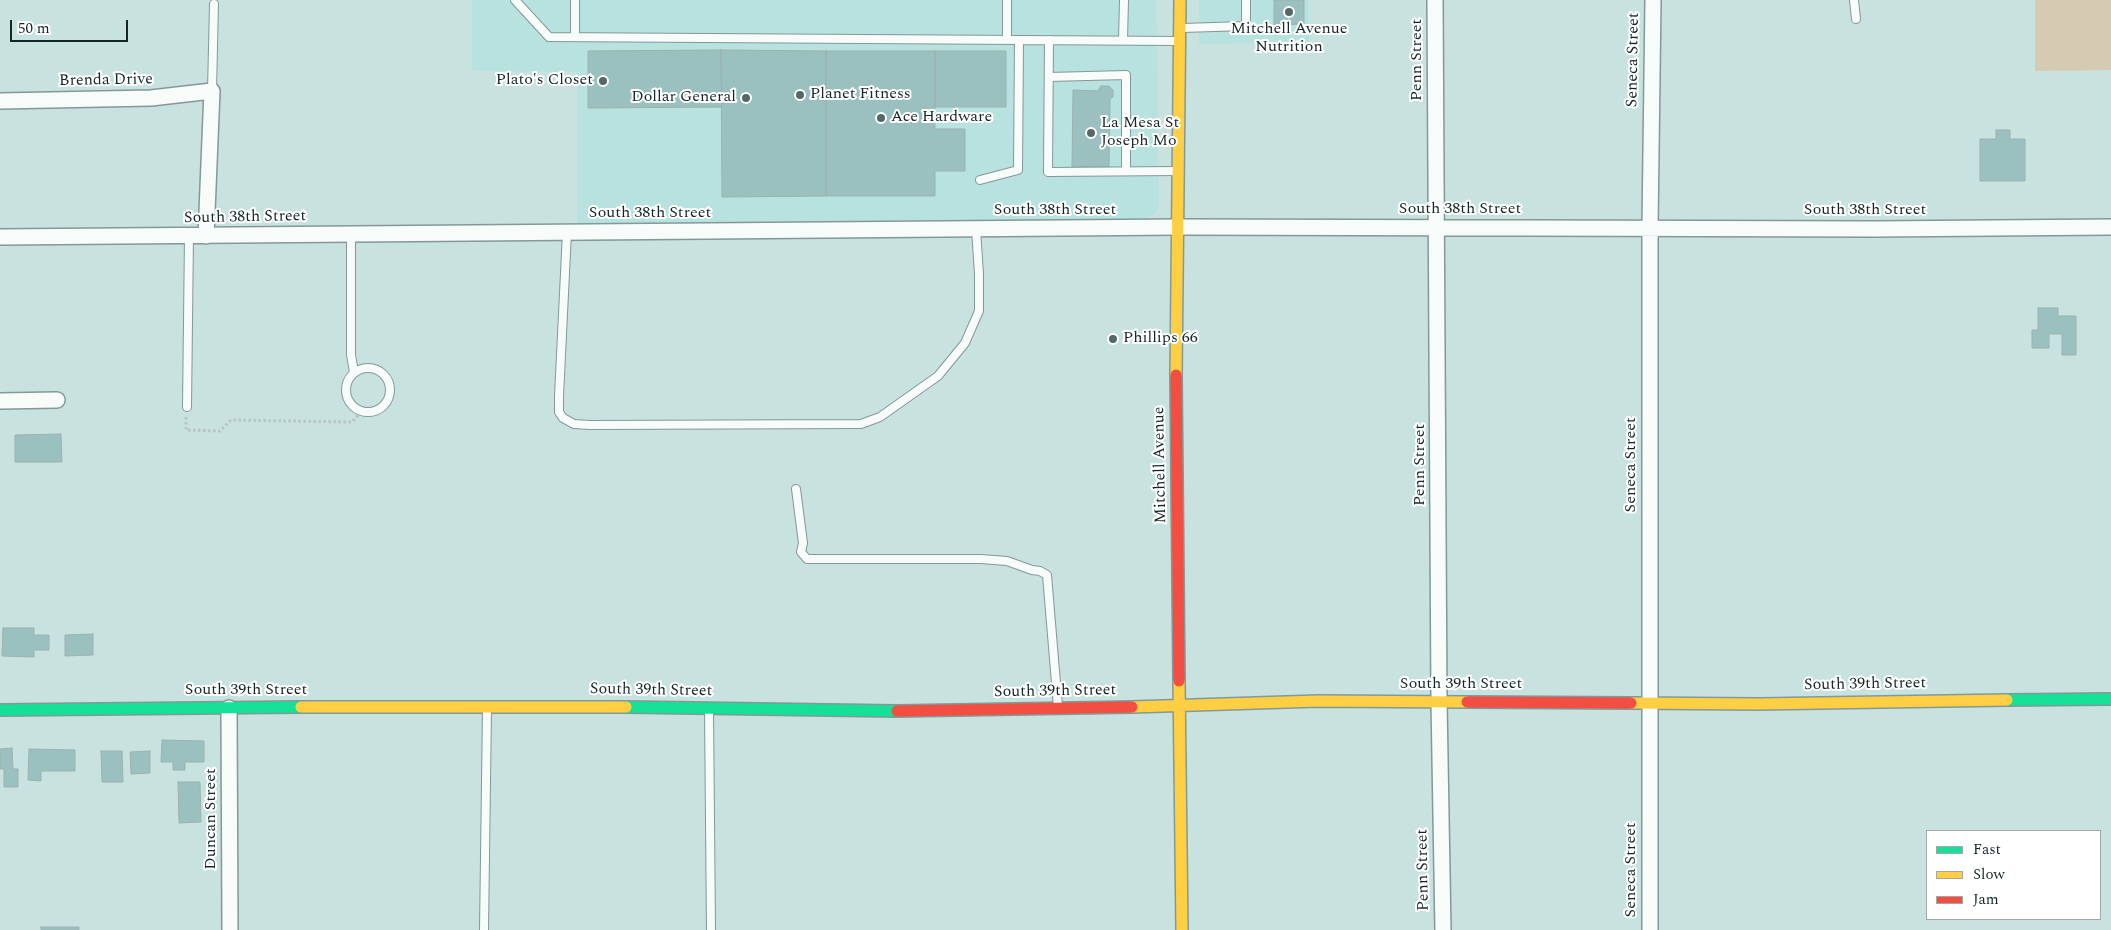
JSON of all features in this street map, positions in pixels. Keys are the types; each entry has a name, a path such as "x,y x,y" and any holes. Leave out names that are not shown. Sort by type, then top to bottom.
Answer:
{"street":[{"name":"Mitchell Avenue","path":"1180,0 1179,228 1176,348 1182,930"},
{"name":"Penn Street","path":"1435,0 1442,930"},
{"name":"Seneca Street","path":"1650,930 1648,702 1652,0"},
{"name":"Brenda Drive","path":"0,101 151,98 212,91"},
{"path":"206,236 212,91"},
{"name":"South 38th Street","path":"0,237 1179,228 1875,229 2111,227"},
{"path":"0,401 57,400"},
{"name":"South 39th Street","path":"0,710 487,706 886,711 1318,701 1759,704 2111,699"},
{"name":"Duncan Street","path":"229,708 230,930"}],"lane":[{"path":"515,0 549,37 1180,41"},
{"path":"575,0 575,37"},
{"path":"1007,0 1007,40"},
{"path":"1124,0 1124,40"},
{"path":"1180,28 1246,26 1246,0"},
{"path":"1854,0 1856,20"},
{"path":"212,91 214,4"},
{"path":"980,180 1018,170 1019,40"},
{"path":"1049,40 1048,172 1179,170"},
{"path":"1049,77 1126,75 1126,171"},
{"path":"567,232 559,396 560,412 563,418 574,424 590,425 861,424 880,418 938,376 964,343 979,311 976,229"},
{"path":"351,235 351,355 354,372"},
{"path":"186,407 189,236"},
{"path":"365,367 376,368 386,375 390,386 390,397 383,407 373,412 362,411 353,407 347,398 348,379 354,372 365,367"},
{"path":"796,489 802,552 807,559 981,559 1007,562 1040,571 1047,575 1058,708"},
{"path":"484,930 487,706"},
{"path":"709,708 711,930"}],"path":[{"path":"186,407 186,430 213,431 220,431 231,420 352,422 362,411"}],"shaded area":[{"path":"472,0 1156,0 1159,206 1155,213 1146,218 1127,219 577,223 577,72 472,71"},
{"path":"1199,0 1309,0 1309,42 1199,44"},
{"path":"2035,0 2111,0 2111,70 2035,71"}],"building":[{"name":"Mitchell Avenue Nutrition","path":"1274,0 1304,0 1304,24 1274,25"},
{"path":"721,50 826,51 826,196 722,197"},
{"path":"721,50 722,107 588,108 588,51"},
{"name":"Ace Hardware","path":"826,51 935,51 935,129 965,129 965,171 935,171 935,196 826,196"},
{"path":"935,51 1006,51 1006,107 935,107"},
{"name":"La Mesa St Joseph Mo","path":"1101,86 1109,86 1113,90 1113,97 1110,99 1109,167 1072,167 1073,90 1098,91"},
{"path":"1996,130 2010,130 2010,139 2025,139 2025,181 1980,181 1980,139 1996,139"},
{"path":"2038,308 2058,308 2058,316 2076,316 2076,355 2062,355 2062,334 2049,334 2049,348 2032,348 2032,330 2038,330"},
{"path":"61,434 62,462 15,462 15,435"},
{"path":"3,628 34,628 34,635 49,635 49,650 34,650 34,657 2,656"},
{"path":"93,634 93,655 65,656 65,635"},
{"path":"162,740 204,741 204,762 185,762 185,770 173,770 173,762 161,762"},
{"path":"12,748 13,769 18,769 18,787 4,787 4,769 0,769 0,749"},
{"path":"29,749 75,750 75,771 41,771 41,781 28,780"},
{"path":"101,751 122,751 123,782 102,782"},
{"path":"150,751 150,773 131,774 130,752"},
{"path":"178,782 200,782 201,822 179,823"},
{"path":"41,927 79,927 79,930 41,930"}],"traffic: fast":[{"path":"2007,700 2111,699"},
{"path":"0,710 301,707"},
{"path":"626,707 897,711"}],"traffic: slow":[{"path":"1176,375 1180,0"},
{"path":"1179,681 1182,930"},
{"path":"1631,703 1759,704 2007,700"},
{"path":"1132,707 1318,701 1467,702"},
{"path":"301,707 626,707"}],"traffic: jam":[{"path":"1176,375 1179,681"},
{"path":"1467,702 1631,703"},
{"path":"897,711 1132,707"}],"place":[{"name":"Mitchell Avenue Nutrition","path":"1289,12"},
{"name":"Plato's Closet","path":"603,81"},
{"name":"Planet Fitness","path":"800,95"},
{"name":"Dollar General","path":"746,98"},
{"name":"Ace Hardware","path":"881,118"},
{"name":"La Mesa St Joseph Mo","path":"1091,133"},
{"name":"Phillips 66","path":"1113,339"}]}
